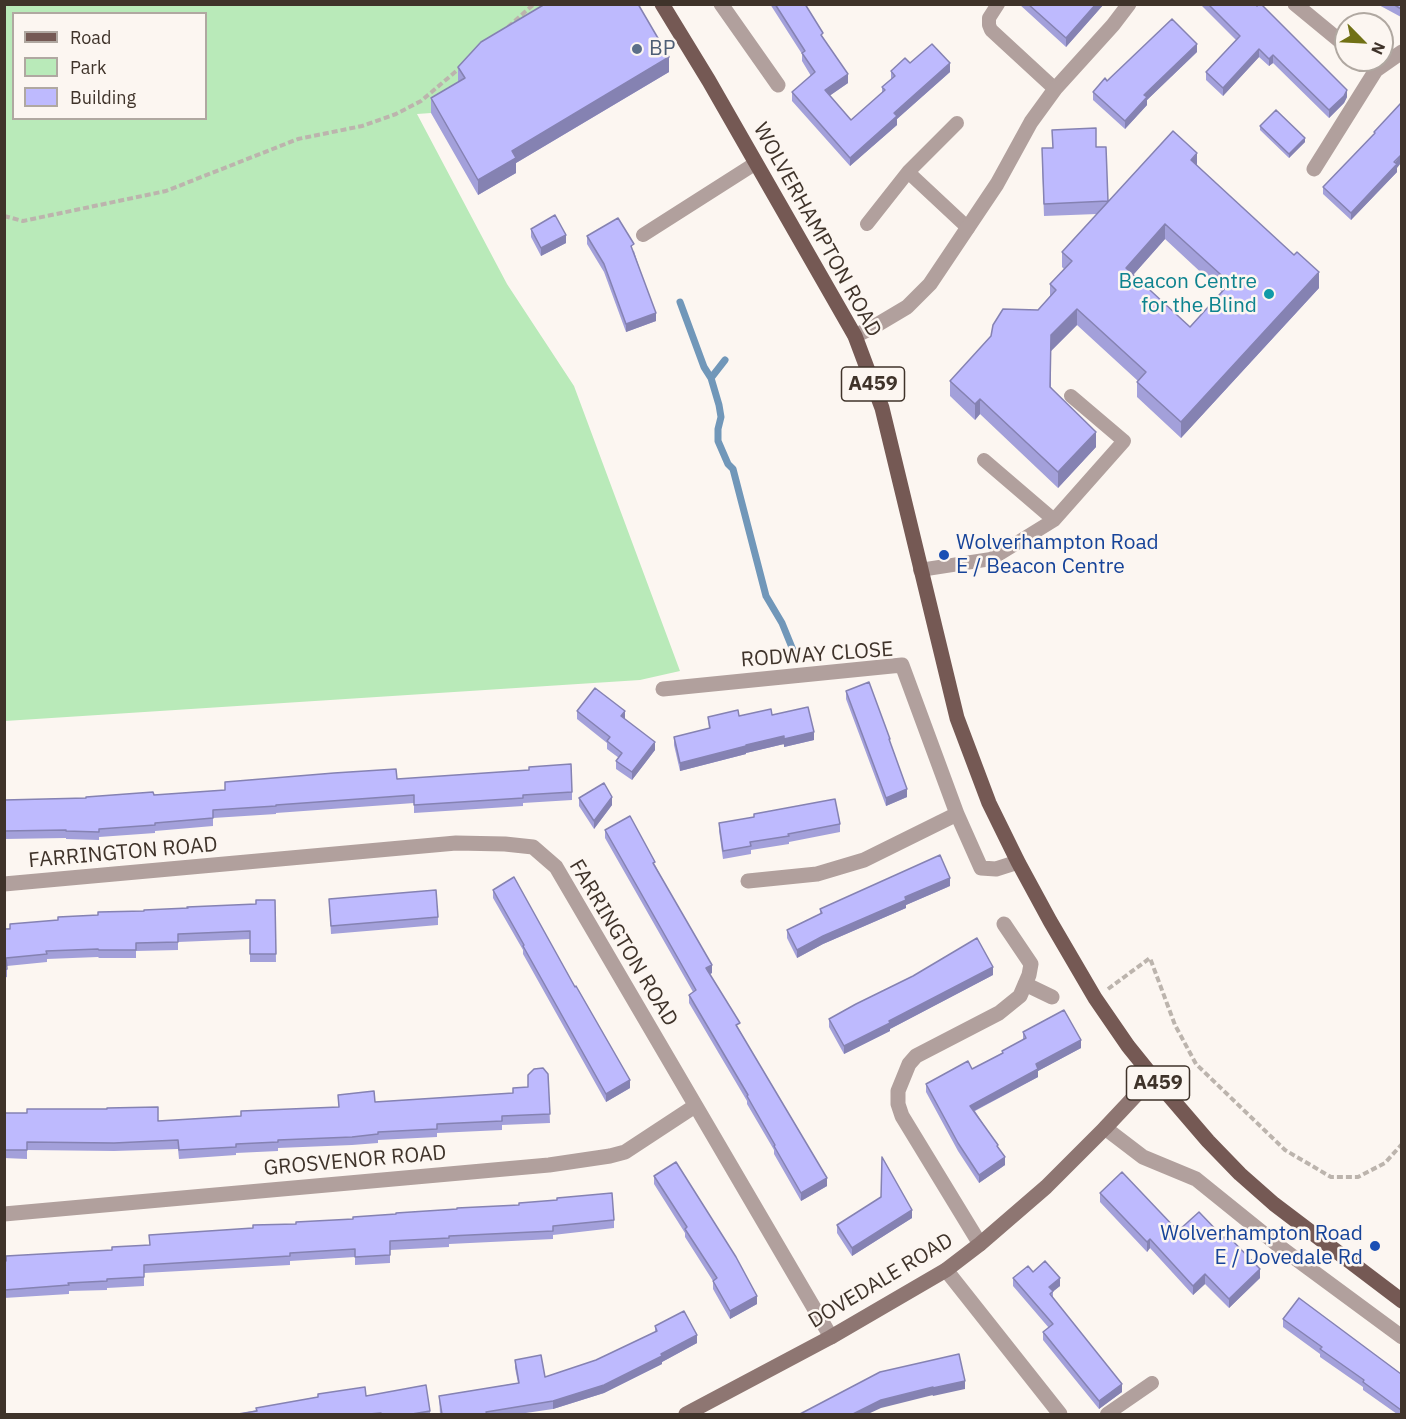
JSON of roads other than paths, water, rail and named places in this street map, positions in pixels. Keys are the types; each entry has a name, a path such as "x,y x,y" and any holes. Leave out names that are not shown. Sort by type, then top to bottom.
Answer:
{"main road":[{"name":"WOLVERHAMPTON ROAD","path":"662,4 709,81 855,336 882,408 957,718 989,803 1018,862"},
{"name":"A459","path":"1018,862 1095,998 1153,1077 1208,1141 1265,1197 1401,1301"}],"street":[{"path":"721,4 778,85"},
{"path":"855,336 907,307 930,284 997,184 1031,122 1055,89 1129,4"},
{"path":"1295,4 1334,35"},
{"path":"1314,169 1375,72"},
{"name":"RODWAY CLOSE","path":"663,689 902,665 957,814 981,868 996,869 1018,862"},
{"path":"748,881 817,874 864,860 957,814"},
{"name":"FARRINGTON ROAD","path":"4,885 456,843 533,847 556,867 831,1337"},
{"path":"980,1244 902,1116 898,1104 898,1091 909,1064 916,1056 999,1013 1020,996 1031,964 1004,924"},
{"path":"1025,984 1052,997"},
{"name":"DOVEDALE ROAD","path":"686,1414 831,1337 946,1270 1046,1187 1153,1077"},
{"name":"GROSVENOR ROAD","path":"4,1214 549,1165 610,1156 625,1152 695,1106"},
{"path":"1105,1128 1143,1157 1196,1179 1284,1250 1401,1337"},
{"path":"946,1270 1060,1414"}],"lane":[{"path":"998,4 989,18 992,30 1055,89"},
{"path":"867,224 908,172 957,123"},
{"path":"643,235 756,163"},
{"path":"908,172 968,228"},
{"path":"920,570 991,559 1054,520 1124,441 1071,396"},
{"path":"984,460 1054,520"},
{"path":"1107,1414 1152,1383"}],"waterway":[{"path":"680,302 704,367 711,378 719,405 721,417 718,441 728,464 733,469 766,596 782,623 793,650"},
{"path":"711,378 725,360"}],"place":[{"name":"BP","path":"637,49"},
{"name":"Beacon Centre for the Blind","path":"1269,294"},
{"name":"Wolverhampton Road E / Beacon Centre","path":"944,555"},
{"name":"Wolverhampton Road E / Dovedale Rd","path":"1375,1246"}]}
